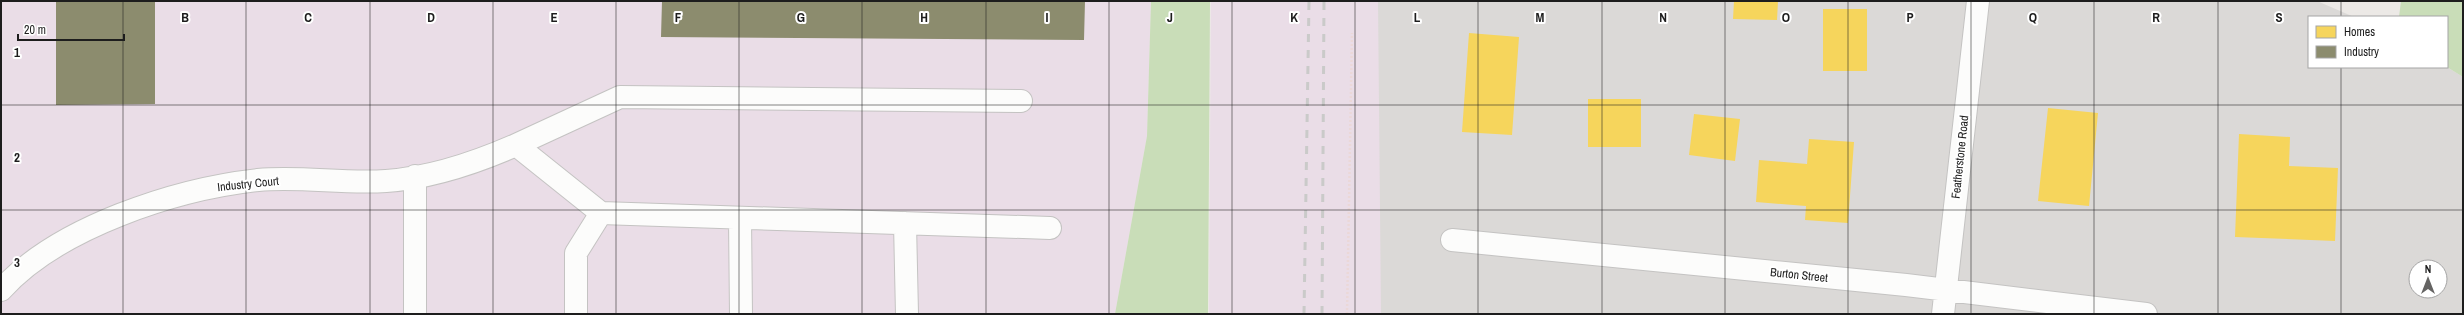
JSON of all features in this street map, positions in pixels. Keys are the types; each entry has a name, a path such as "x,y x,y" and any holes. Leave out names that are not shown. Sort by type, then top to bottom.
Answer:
{"street":[{"name":"Featherstone Road","path":"1943,314 1978,1"},
{"name":"Industry Court","path":"1,290 37,259 91,228 149,203 210,187 260,180 386,181 437,173 488,158 620,97 1021,101"},
{"path":"516,145 601,213 1050,228"},
{"path":"415,176 415,314"},
{"path":"576,314 576,253 601,213"},
{"path":"740,218 742,314"},
{"path":"905,223 907,314"},
{"name":"Burton Street","path":"1452,240 1946,290 2146,314"}],"path":[{"path":"1347,314 1352,33"}],"shaded area":[{"path":"1,1 1151,1 1147,136 1115,314 1,314"},
{"path":"1211,1 1378,1 1381,314 1209,314"},
{"path":"1373,1 2317,1 2352,16 2308,16 2308,68 2448,68 2463,77 2463,314 1374,314"}],"green space":[{"path":"1151,1 1210,1 1208,314 1115,314 1147,136"},
{"path":"2401,1 2463,1 2463,77 2448,68 2448,16 2399,16"}],"building: Homes":[{"path":"1734,1 1778,1 1777,20 1733,19"},
{"path":"1823,9 1867,9 1867,71 1823,71"},
{"path":"1469,33 1519,37 1512,135 1462,132"},
{"path":"1588,99 1641,99 1641,147 1588,147"},
{"path":"2048,108 2098,113 2089,206 2038,201"},
{"path":"1694,114 1740,119 1735,161 1689,155"},
{"path":"2239,134 2290,137 2289,166 2338,168 2335,241 2235,237"},
{"path":"1809,139 1854,142 1848,223 1805,220 1806,206 1756,202 1759,160 1807,164"}],"building: Industry":[{"path":"56,1 155,1 155,104 56,105"},
{"path":"662,1 1085,1 1084,40 661,37"}],"railway":[{"path":"1304,314 1309,1"},
{"path":"1322,314 1324,1"}]}
